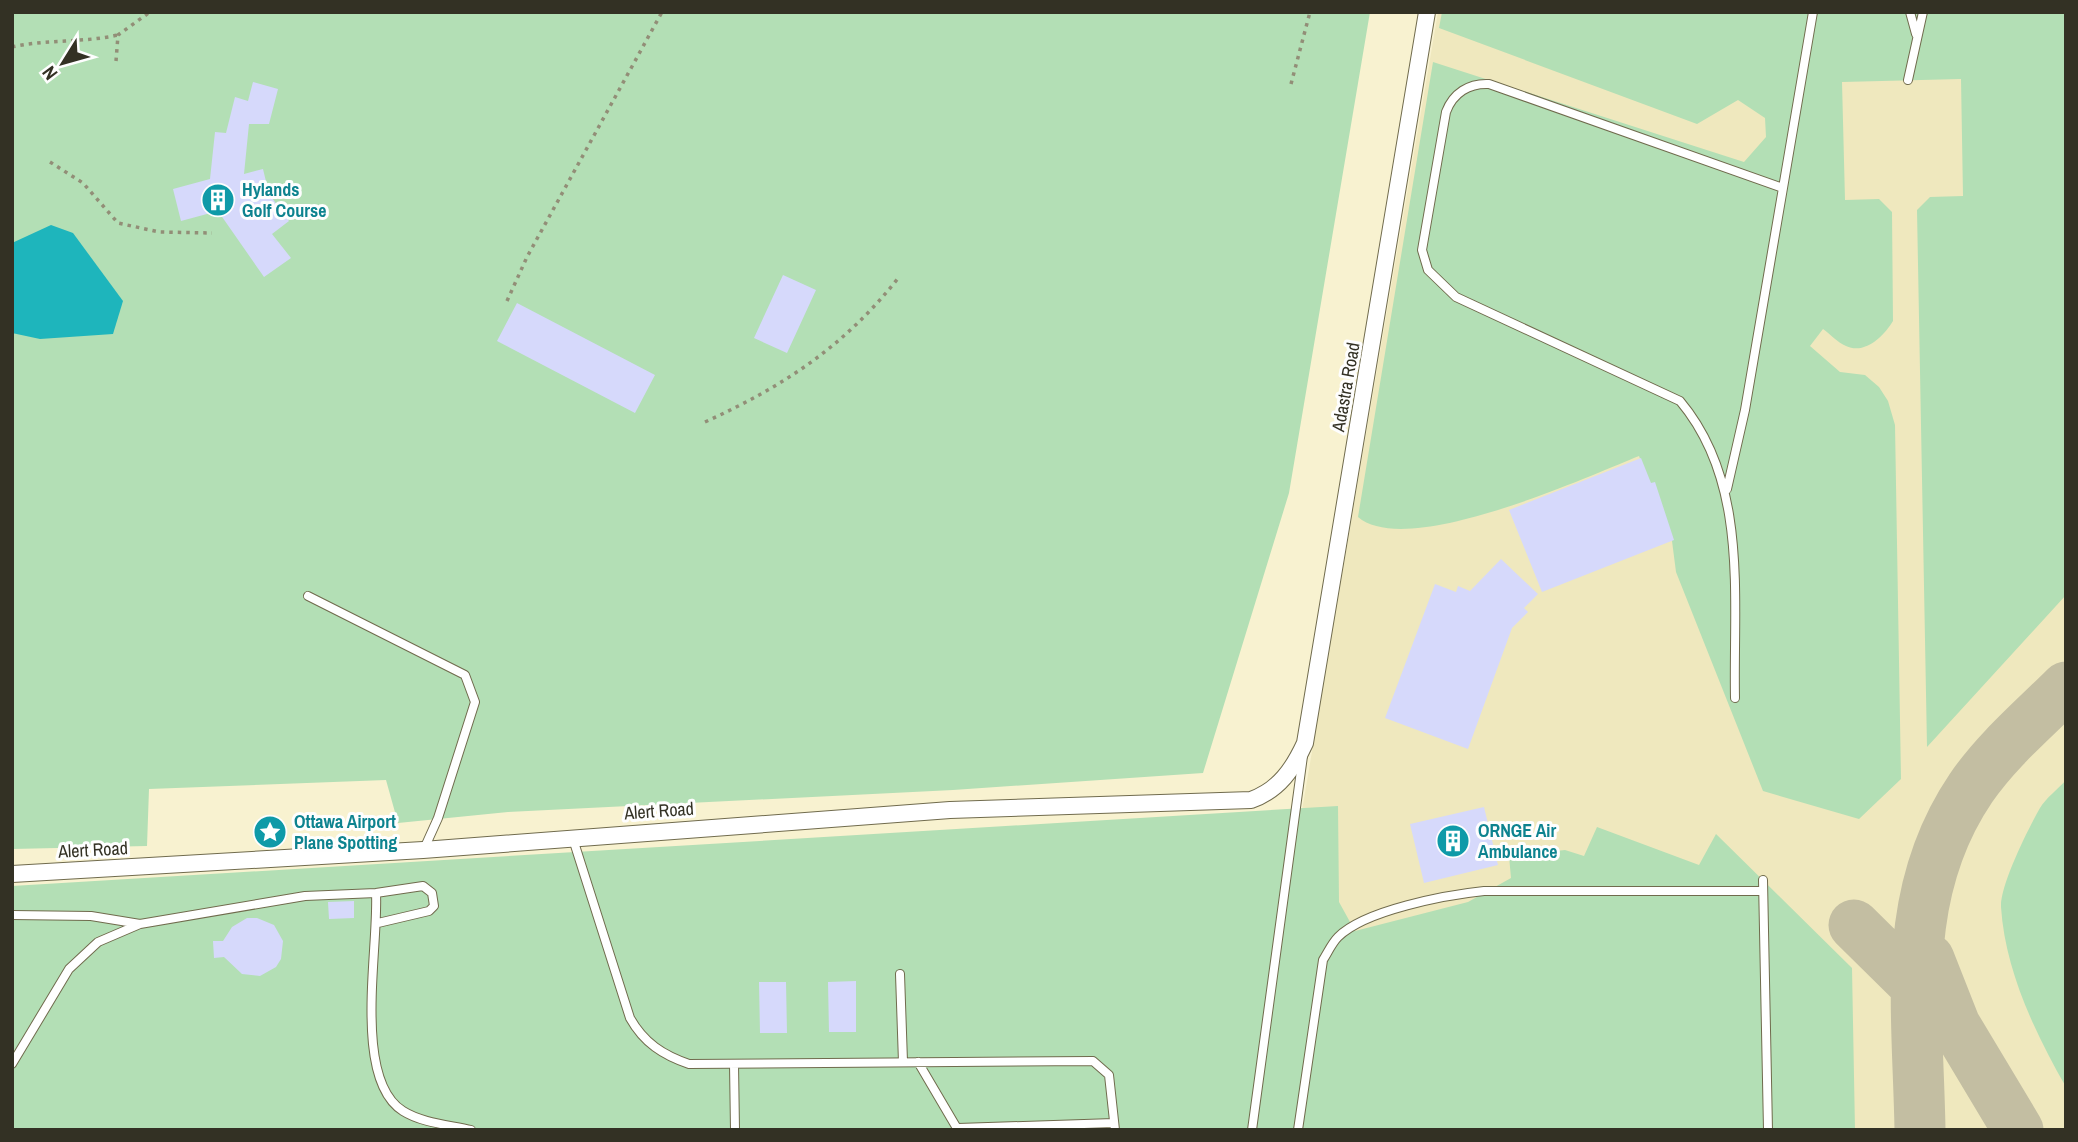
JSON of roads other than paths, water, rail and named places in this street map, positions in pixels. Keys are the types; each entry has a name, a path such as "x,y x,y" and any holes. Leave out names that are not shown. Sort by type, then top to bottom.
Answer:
{"street":[{"name":"Adastra Road","path":"1295,765 1305,743 1427,12"},
{"name":"Alert Road","path":"12,874 424,850 950,810 1251,800 1274,788 1295,765"}],"lane":[{"path":"1727,492 1745,410 1813,12"},
{"path":"1910,12 1917,36"},
{"path":"1908,79 1923,12"},
{"path":"1735,698 1732,522 1727,492 1705,435 1680,401 1455,297 1428,270 1422,250 1446,112 1454,96 1462,91 1489,85 1783,188"},
{"path":"308,596 465,675 473,691 475,702 467,728 438,818 424,850"},
{"path":"1252,1130 1305,743"},
{"path":"572,837 636,1029 664,1055 688,1064 903,1062 1093,1061 1109,1075 1115,1126 958,1129 918,1062"},
{"path":"1763,880 1768,1130"},
{"path":"12,1064 69,968 82,953 98,942 140,924 340,892 376,893 423,886 435,900 429,911 378,923"},
{"path":"1298,1130 1323,960 1339,937 1367,920 1451,896 1484,891 1763,891"},
{"path":"376,893 378,923 371,1037 380,1081 390,1099 403,1111 471,1130"},
{"path":"12,915 91,916 140,924"},
{"path":"900,974 903,1062"},
{"path":"734,1064 735,1130"}],"water":[{"path":"51,225 73,233 123,301 113,334 40,339 12,333 12,243"}],"place":[{"name":"Hylands Golf Course","path":"218,200"},
{"name":"Ottawa Airport Plane Spotting","path":"270,832"},
{"name":"ORNGE Air Ambulance","path":"1453,841"}]}
